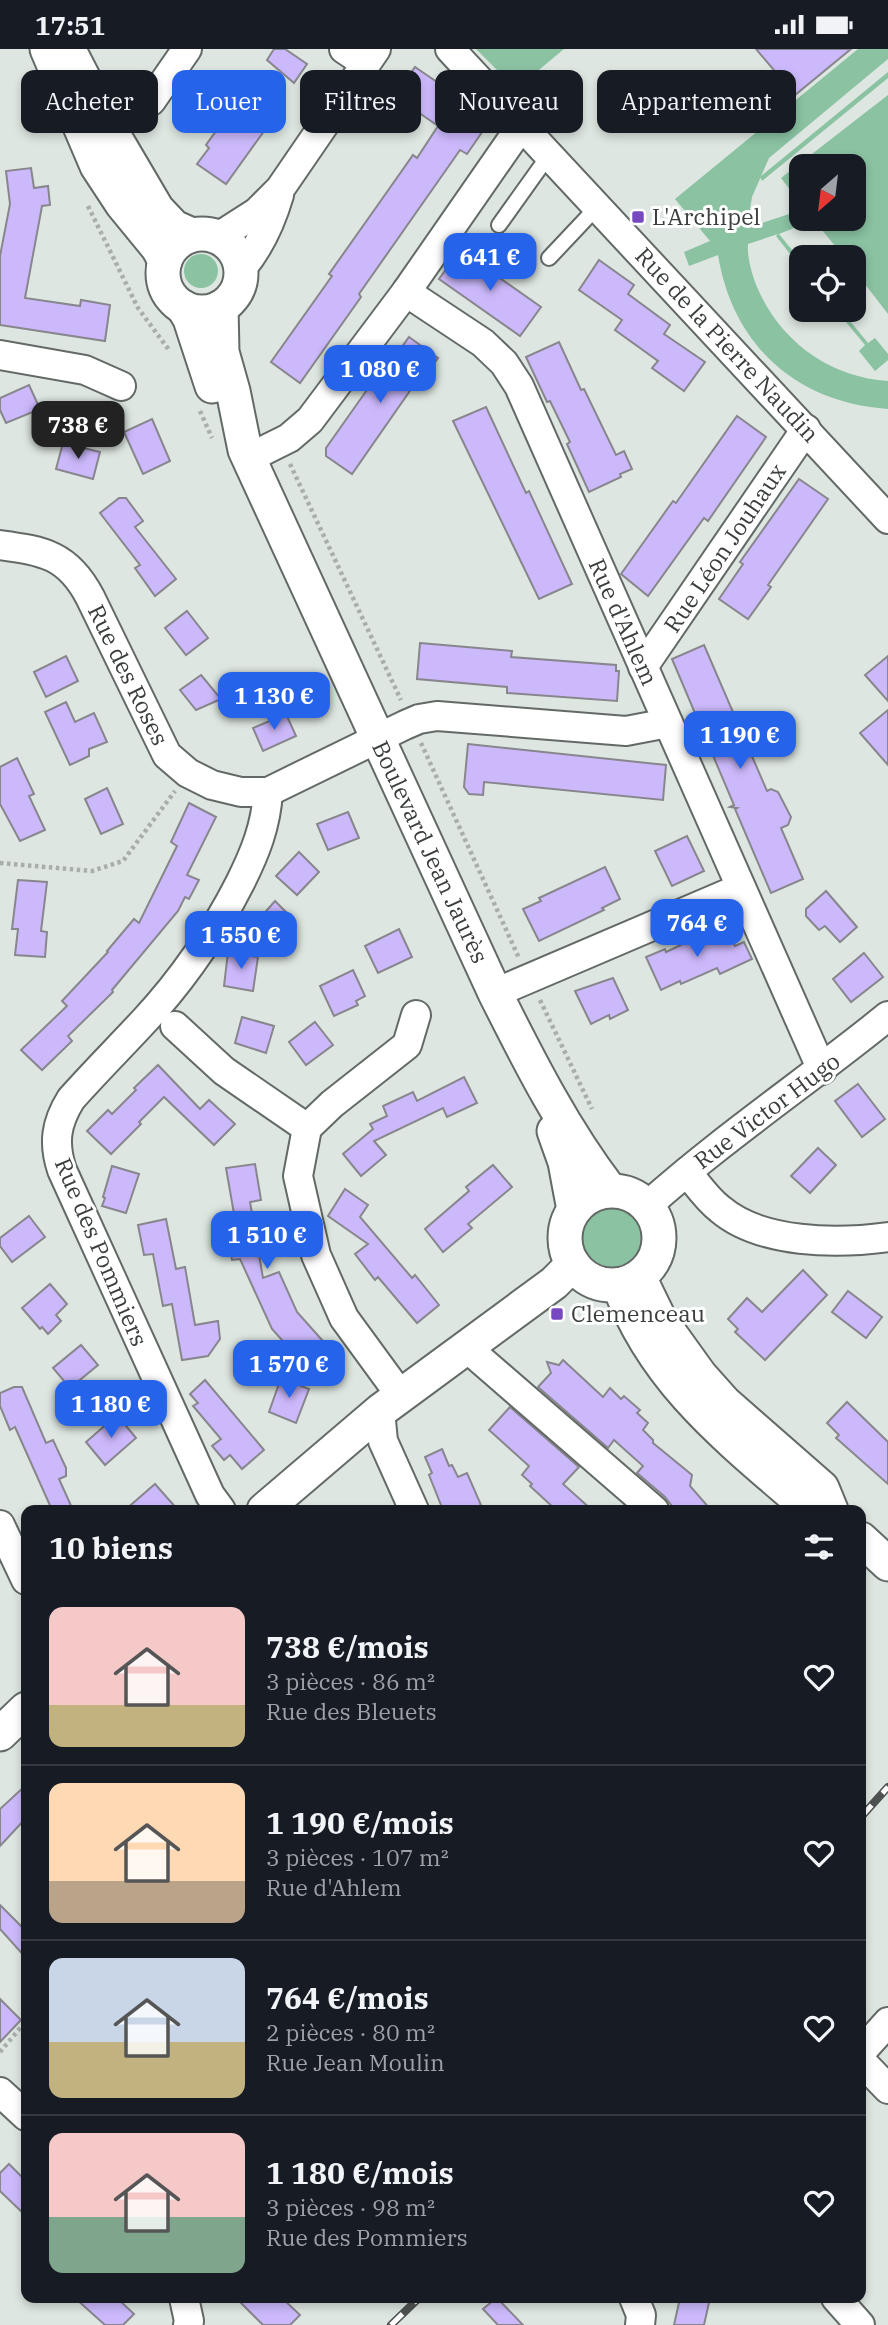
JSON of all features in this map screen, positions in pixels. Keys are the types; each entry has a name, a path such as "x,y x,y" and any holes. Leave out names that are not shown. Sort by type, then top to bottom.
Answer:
{"street":[{"path":"47,49 97,166 165,261"},
{"path":"68,49 79,70"},
{"path":"158,91 187,49"},
{"name":"Rue de la Pierre Naudin","path":"450,49 470,70"},
{"path":"112,133 157,209 174,227 205,236 230,245 238,256 241,269 236,291 220,307 202,312 183,307 173,299 163,274 165,261 175,244 205,236 257,212 280,189 362,54"},
{"path":"247,454 289,438 310,421 406,292 516,133"},
{"name":"Rue de la Pierre Naudin","path":"529,133 888,519"},
{"path":"241,269 251,258 271,222 280,189"},
{"name":"Rue d'Ahlem","path":"406,292 483,343 505,363 519,386 822,1070"},
{"name":"Boulevard Jean Jaurès","path":"183,307 190,319 218,405 231,432 247,454 495,993 530,1062 583,1155 610,1191"},
{"name":"Boulevard Jean Jaurès","path":"220,307 222,352 247,454"},
{"path":"0,355 85,370 121,386"},
{"name":"Rue Léon Jouhaux","path":"643,667 806,429"},
{"name":"Rue des Roses","path":"0,545 40,551 57,558 76,574 90,597 167,755 188,773 212,785 241,792 268,792 419,719 437,716 626,731 668,723"},
{"name":"Rue des Pommiers","path":"217,1505 210,1495 62,1170 56,1140 62,1114 71,1099 156,1007 202,947 232,898 258,847 267,814 268,792"},
{"path":"495,993 741,888"},
{"path":"412,1505 383,1441 390,1404 344,1318 316,1255 298,1176 307,1128 332,1104 407,1045 416,1015"},
{"name":"Rue Victor Hugo","path":"647,1206 888,1016"},
{"path":"175,1026 224,1071 307,1128"},
{"name":"Boulevard Jean Jaurès","path":"530,1062 565,1162 574,1210"},
{"path":"687,1172 719,1209 745,1226 782,1238 868,1240 888,1237"},
{"path":"610,1191 631,1194 647,1206 657,1223 659,1243 653,1262 629,1281 601,1284 585,1277 573,1264 567,1251 567,1223 574,1210 590,1196 610,1191"},
{"path":"270,1505 390,1404 554,1283 573,1264"},
{"path":"629,1281 627,1306 655,1354 701,1413 805,1505"},
{"path":"629,1281 700,1375 726,1403 822,1488 829,1505"},
{"path":"467,1348 648,1505"},
{"path":"0,1525 21,1569"},
{"path":"866,1544 888,1564"},
{"path":"0,1734 21,1714"},
{"path":"866,2046 888,2022"},
{"path":"866,2066 888,2089"},
{"path":"0,2092 21,2111"},
{"path":"185,2303 188,2325"},
{"path":"636,2303 641,2315 640,2325"},
{"path":"840,2303 860,2325"}],"lane":[{"path":"499,225 549,155"},
{"path":"549,258 598,206"}],"path":[{"path":"286,457 406,710"},
{"path":"419,739 525,970"},
{"path":"0,863 92,871 123,861 188,773"},
{"path":"535,989 596,1118"},
{"path":"0,2052 21,2027"}],"green space":[{"path":"476,49 564,49 539,70 497,70"},
{"path":"858,49 888,49 888,59 769,158 752,197 747,228 789,214 789,230 779,234 789,246 789,253 776,236 778,234 748,244 748,255 757,287 779,324 809,353 846,372 888,381 888,409 855,404 825,395 798,382 774,364 754,342 738,317 726,287 718,255 689,266 684,252 710,241 675,199 756,133 796,133 796,100"},
{"path":"888,72 888,78 795,154 789,154 789,159 762,181 760,177"},
{"path":"888,95 888,314 866,286 866,245 834,245 823,231 866,231 866,154 812,154"},
{"path":"789,172 789,188 781,178"},
{"path":"201,254 213,259 218,271 213,283 201,288 189,283 184,271 189,259"},
{"path":"846,322 851,322 868,343 875,338 888,354 888,360 875,371 859,351 865,345"},
{"path":"606,1205 618,1205 634,1214 641,1224 641,1248 634,1258 618,1267 606,1267 595,1262 586,1253 581,1242 581,1230 586,1219 595,1210"}],"building":[{"path":"274,49 285,49 307,64 300,70 294,83 286,76 286,70 279,70 267,60"},
{"path":"756,49 851,49 796,94 796,70 774,70"},
{"path":"421,71 435,81 435,124 421,114"},
{"path":"435,131 435,133 481,133 467,154 460,150 300,383 271,362 413,155 417,158"},
{"path":"215,133 263,133 226,184 197,164 209,148 206,145"},
{"path":"31,168 34,188 48,186 50,205 42,206 25,298 80,306 81,300 110,305 105,341 0,325 0,256 10,204 6,171"},
{"path":"460,250 541,307 520,336 439,279"},
{"path":"599,260 634,285 628,294 670,325 664,334 705,362 684,391 652,368 658,361 615,330 622,320 579,290"},
{"path":"409,337 438,358 415,390 412,388 352,474 326,456 326,448 381,370 384,372"},
{"path":"559,342 616,455 624,451 632,469 589,492 567,444 570,442 526,357"},
{"path":"29,385 40,409 6,423 0,410 0,398"},
{"path":"486,407 572,584 539,599 453,421"},
{"path":"737,416 766,437 708,521 704,518 648,596 621,574 673,501 676,503"},
{"path":"152,419 170,461 143,474 124,432"},
{"path":"63,443 100,452 93,479 56,469"},
{"path":"799,479 828,499 768,585 771,587 748,619 719,599 743,564 740,562"},
{"path":"119,498 126,498 143,521 135,527 176,579 155,596 135,568 140,565 100,513"},
{"path":"187,611 208,638 186,655 165,628"},
{"path":"420,643 512,651 511,657 616,665 616,671 619,671 617,701 507,693 507,687 417,679"},
{"path":"704,645 767,791 771,789 778,792 791,817 788,825 781,828 803,879 771,893 735,809 737,808 730,807 734,805 672,659"},
{"path":"66,656 78,681 46,697 34,672"},
{"path":"888,656 888,701 865,675"},
{"path":"201,675 221,699 196,710 180,690"},
{"path":"66,702 75,722 94,713 107,742 89,749 89,756 70,765 45,712"},
{"path":"888,710 888,765 860,733"},
{"path":"286,714 296,736 263,751 253,728"},
{"path":"468,744 666,765 663,800 484,782 483,795 469,794 464,787"},
{"path":"17,758 34,794 29,796 45,830 20,841 0,804 0,767"},
{"path":"107,788 123,824 101,834 85,799"},
{"path":"189,803 216,817 187,875 199,880 189,899 185,897 178,911 113,992 68,1036 72,1041 42,1070 21,1050 67,1006 62,1001 108,952 134,919 139,923 177,846 171,842"},
{"path":"348,812 359,838 328,850 317,824"},
{"path":"687,836 704,871 672,886 655,851"},
{"path":"299,852 319,872 297,895 276,876"},
{"path":"605,867 620,899 602,908 604,910 539,941 523,909 541,901 539,898"},
{"path":"18,880 47,882 41,931 47,932 45,957 15,955 18,929 12,929"},
{"path":"826,891 857,927 840,942 825,926 819,930 806,916 806,909"},
{"path":"275,901 295,921 273,945 253,926"},
{"path":"399,929 412,957 378,973 365,946"},
{"path":"716,931 718,936 728,931 735,946 744,942 752,959 720,974 717,968 661,990 646,957 665,949 666,952 687,942 688,944"},
{"path":"228,952 258,957 253,991 224,986"},
{"path":"864,953 883,977 851,1002 833,979"},
{"path":"353,970 365,996 356,1001 358,1005 334,1016 320,986"},
{"path":"613,978 628,1010 591,1024 575,991"},
{"path":"242,1017 274,1026 266,1053 235,1043"},
{"path":"315,1022 333,1045 306,1065 289,1042"},
{"path":"158,1065 200,1109 209,1100 235,1124 214,1145 164,1097 111,1154 87,1131 108,1110 112,1114"},
{"path":"464,1077 477,1103 447,1117 443,1108 374,1141 386,1155 361,1176 343,1154 373,1129 370,1124 387,1116 383,1106 413,1092 417,1101"},
{"path":"858,1084 885,1119 862,1137 835,1101"},
{"path":"818,1148 836,1165 810,1193 791,1176"},
{"path":"255,1164 261,1200 250,1202 263,1278 279,1272 297,1312 330,1349 308,1369 292,1351 293,1348 291,1350 272,1329 240,1259 232,1260 226,1227 236,1225 226,1168"},
{"path":"493,1165 512,1187 468,1224 472,1228 443,1252 425,1229 469,1191 466,1187"},
{"path":"112,1166 139,1174 126,1213 102,1206"},
{"path":"345,1189 368,1205 360,1217 412,1278 415,1275 439,1305 417,1323 378,1277 375,1280 355,1254 368,1244 328,1216"},
{"path":"29,1216 45,1237 12,1262 0,1246 0,1238"},
{"path":"166,1219 176,1269 185,1267 195,1325 218,1321 220,1339 208,1356 182,1360 172,1304 163,1306 153,1254 144,1255 138,1225"},
{"path":"803,1270 827,1295 765,1360 735,1332 738,1329 728,1319 747,1298 762,1312"},
{"path":"50,1284 67,1304 56,1315 61,1321 48,1334 42,1327 40,1329 22,1308"},
{"path":"848,1291 882,1317 866,1338 832,1312"},
{"path":"81,1345 98,1365 70,1388 53,1368"},
{"path":"563,1360 603,1397 610,1388 621,1399 624,1396 640,1410 637,1413 648,1423 643,1430 653,1443 692,1475 690,1486 707,1505 671,1505 637,1473 643,1466 614,1440 608,1448 538,1387 551,1373 547,1362 559,1365"},
{"path":"281,1378 309,1389 296,1423 269,1412"},
{"path":"205,1380 264,1450 242,1469 230,1455 224,1460 212,1446 221,1439 193,1406 198,1403 190,1394"},
{"path":"14,1387 22,1387 46,1443 53,1440 66,1468 66,1476 59,1479 71,1505 50,1505 15,1427 10,1430 0,1406 0,1393"},
{"path":"847,1402 888,1442 888,1484 836,1438 839,1435 827,1423"},
{"path":"510,1407 579,1467 563,1484 586,1505 551,1505 522,1475 529,1466 489,1430"},
{"path":"117,1415 136,1438 105,1465 86,1442"},
{"path":"442,1449 449,1466 452,1465 458,1477 467,1473 481,1505 441,1505 425,1457"},
{"path":"155,1484 174,1505 131,1505"},
{"path":"21,1790 21,1823 0,1846 0,1809"},
{"path":"0,1905 21,1926 21,1952 0,1929"},
{"path":"0,1999 21,2020 0,2042"},
{"path":"9,2164 21,2176 21,2211 0,2191 0,2173"},
{"path":"81,2303 122,2303 134,2314 123,2325 105,2325"},
{"path":"241,2303 287,2303 300,2315 290,2325 263,2325"},
{"path":"490,2303 502,2303 523,2325 498,2325 483,2309"},
{"path":"679,2303 709,2303 704,2325 674,2325"}],"railway":[{"path":"866,1811 888,1787"},
{"path":"391,2325 414,2303"}],"place":[{"name":"L'Archipel","path":"638,217"},
{"name":"Clemenceau","path":"557,1314"}]}
